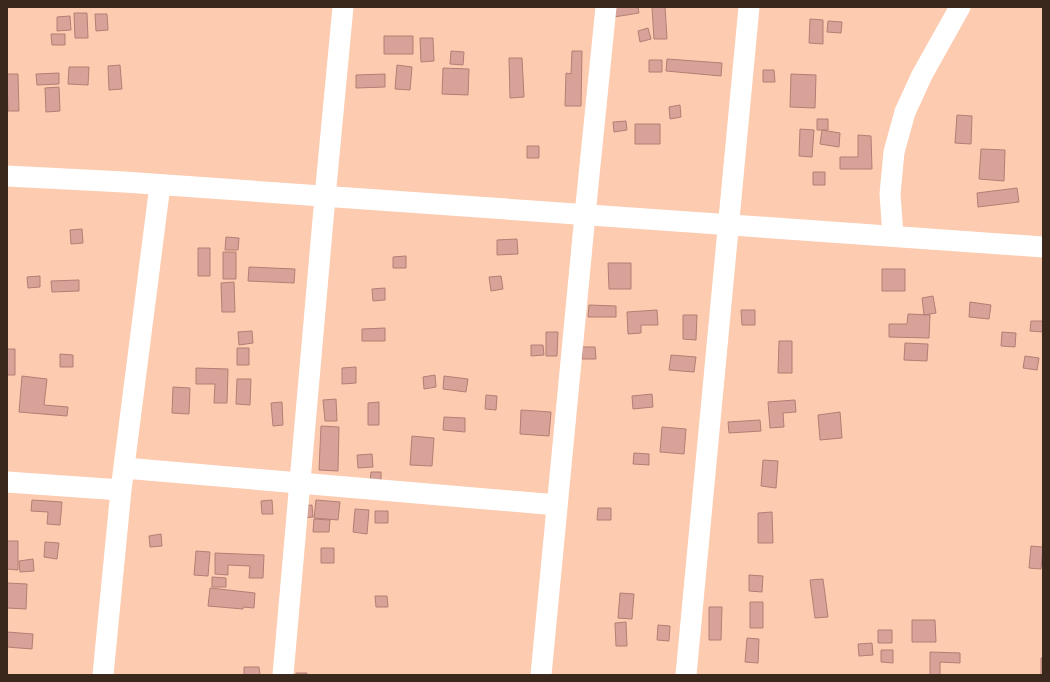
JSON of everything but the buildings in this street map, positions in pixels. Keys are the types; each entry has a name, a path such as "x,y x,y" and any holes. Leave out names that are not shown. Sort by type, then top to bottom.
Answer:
{"street":[{"path":"283,675 343,7"},
{"path":"541,675 605,7"},
{"path":"686,675 727,225 749,7"},
{"path":"893,235 891,187 894,152 905,112 922,74 960,7"},
{"path":"7,176 160,185 1043,246"},
{"path":"103,675 121,490 160,185"},
{"path":"124,468 557,505"},
{"path":"7,482 121,490"}]}
